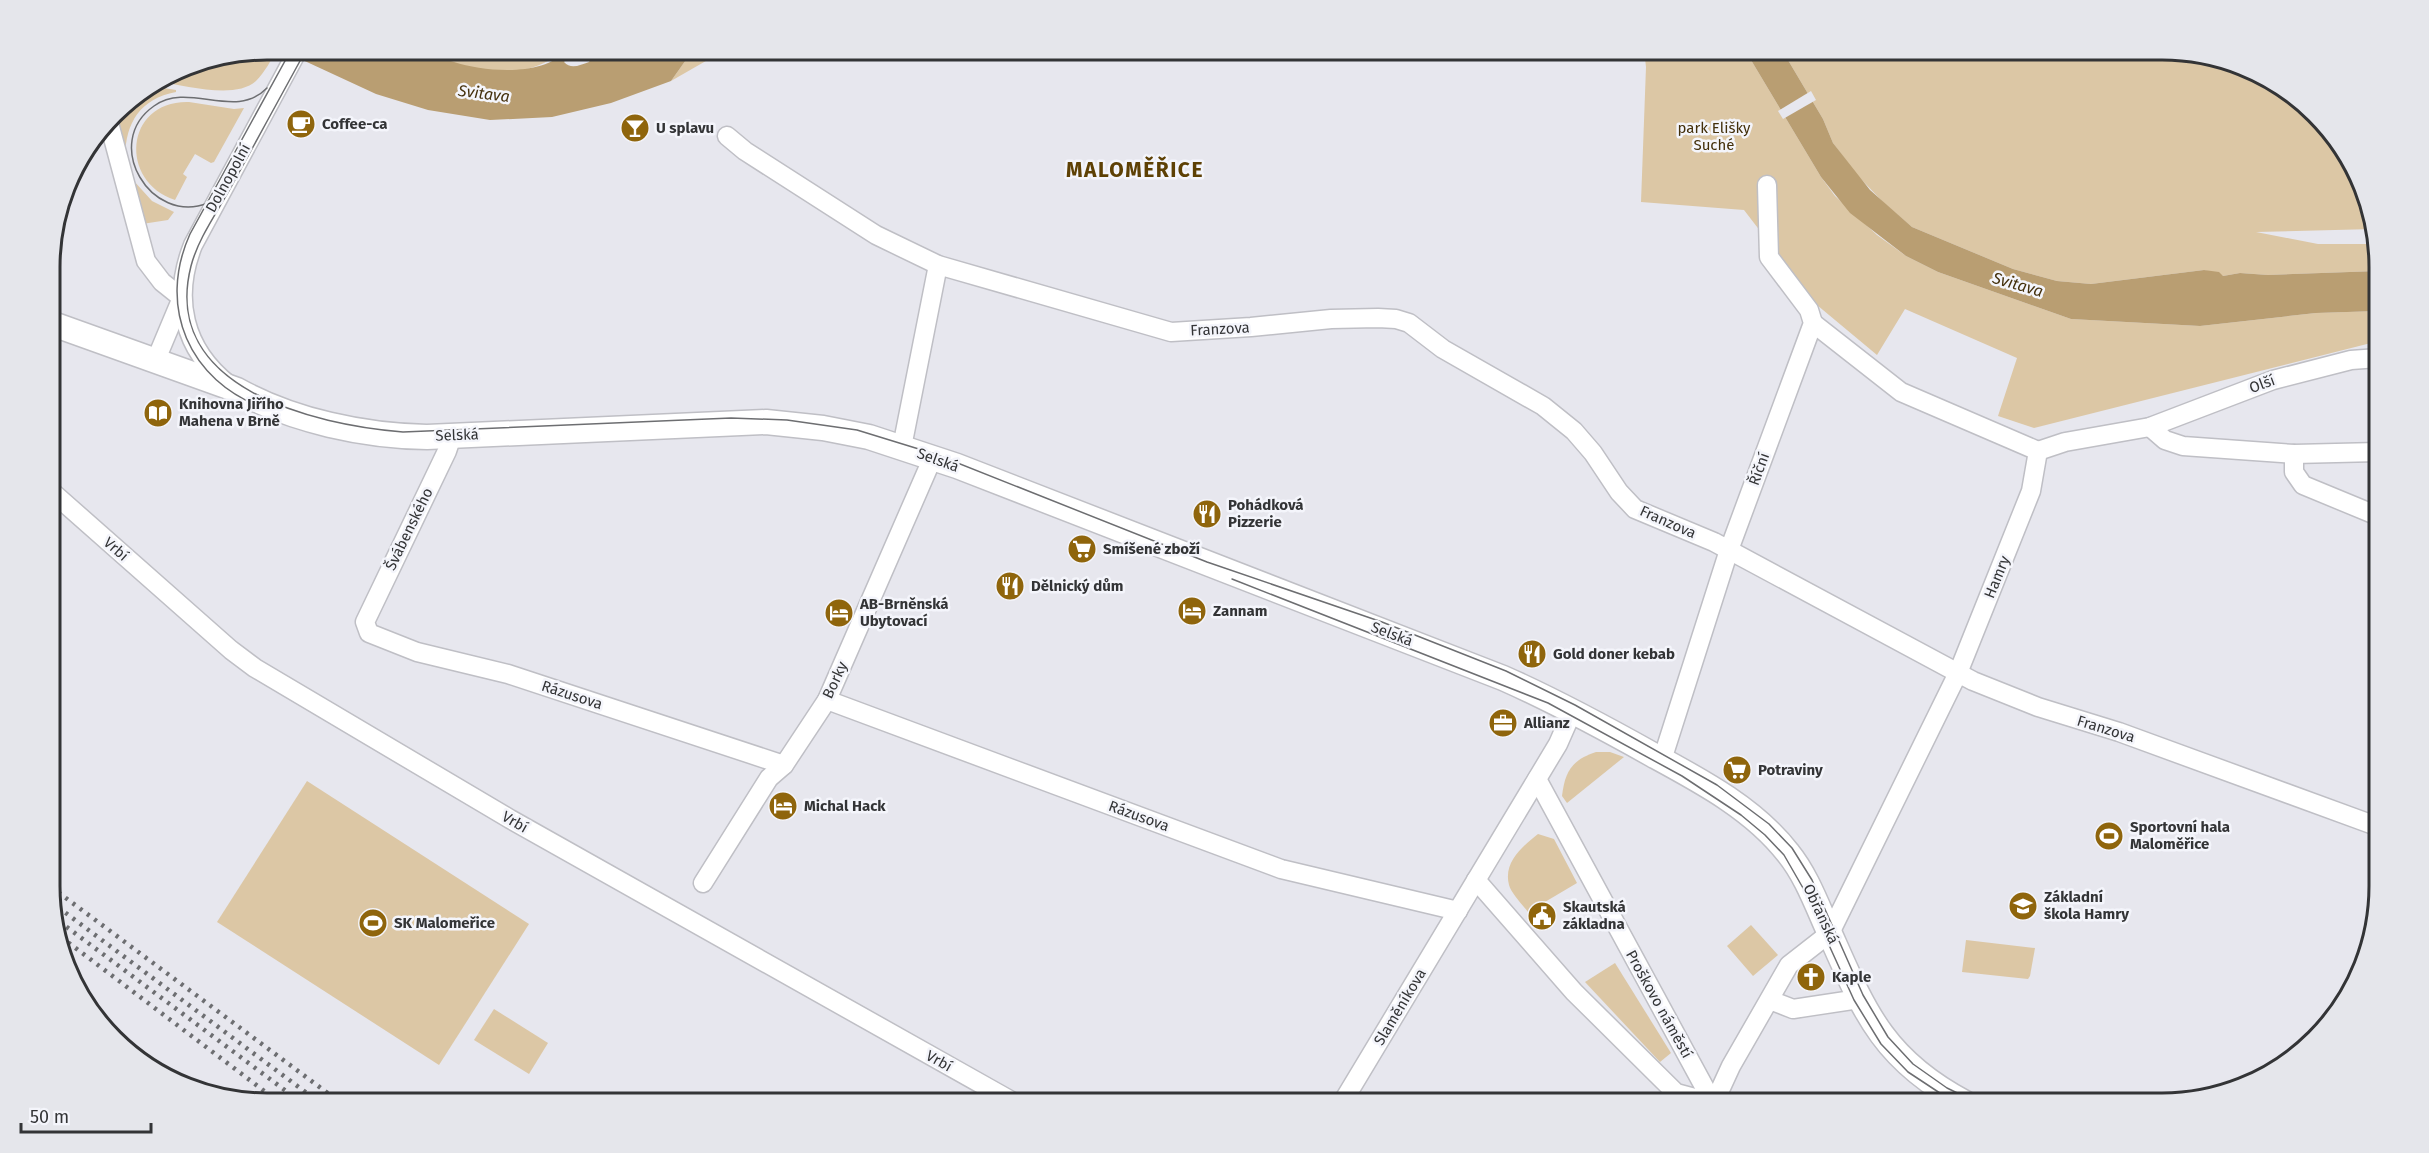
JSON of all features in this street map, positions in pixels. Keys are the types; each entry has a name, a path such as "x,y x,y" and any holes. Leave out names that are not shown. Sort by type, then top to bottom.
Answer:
{"main road":[{"name":"Selská","path":"63,328 237,390 273,406 356,431 404,436 452,436 730,422 766,423 905,436 933,457 1512,682 1573,710 1662,760 1712,789 1768,830"},
{"name":"Obřanská","path":"1768,830 1789,854 1809,885 1859,999 1872,1023 1910,1067 1947,1093"}],"street":[{"name":"Dolnopolní","path":"237,390 215,372 195,344 185,320 182,298 184,270 193,245 293,60"},
{"path":"111,132 146,261 162,282 182,298"},
{"name":"Franzova","path":"727,136 745,151 876,235 938,265 1171,332 1331,319 1378,318 1396,319 1408,323 1443,349 1543,406 1574,431 1593,453 1618,492 1635,508 1714,542 1958,673 2038,706 2119,732 2369,823"},
{"path":"1767,185 1769,257 1809,310 1813,323 1901,392 2038,451"},
{"path":"905,436 938,265"},
{"name":"Dolnopolní","path":"155,362 182,298"},
{"name":"Říční","path":"1662,760 1729,550 1813,323"},
{"name":"Olší","path":"2038,451 2065,442 2150,427 2273,380 2351,360 2369,359"},
{"path":"2150,427 2165,440 2176,444 2294,454 2369,452"},
{"name":"Švábenského","path":"365,622 447,451 452,436"},
{"name":"Hamry","path":"1830,933 1958,673 2031,491 2038,451"},
{"path":"2294,454 2294,472 2303,485 2369,512"},
{"name":"Borky","path":"703,883 769,778 784,765 827,700 933,457"},
{"name":"Vrbí","path":"60,499 242,659 500,814 997,1093"},
{"name":"Rázusova","path":"365,622 369,633 417,652 508,674 784,765"},
{"name":"Rázusova","path":"827,700 1281,869 1458,911"},
{"path":"1458,911 1558,744 1573,710"},
{"name":"Proškovo náměstí","path":"1537,779 1708,1093"},
{"path":"1476,880 1574,992 1676,1093"},
{"name":"Slaměníkova","path":"1348,1093 1458,911"},
{"path":"1718,1093 1789,965 1830,933"},
{"path":"1770,1000 1793,1009 1859,999"}],"green space":[{"path":"271,60 256,81 247,87 236,90 209,90 171,84 213,67"},
{"path":"444,60 549,60 517,71 483,70"},
{"path":"686,60 708,60 671,81"},
{"name":"park Elišky Suché","path":"1645,60 1751,60 1821,177 1835,196 1877,235 1906,256 1938,272 2071,319 2200,326 2316,313 2369,311 2369,344 2034,428 1998,416 2017,358 1905,309 1877,355 1817,305 1744,210 1641,202"},
{"path":"1788,60 2176,60 2229,71 2266,88 2288,103 2326,141 2341,163 2353,188 2365,229 2256,232 2318,244 2367,244 2369,271 2268,275 2240,273 2223,276 2204,270 2091,284 2057,281 2013,269 1912,227 1857,175 1833,143 1823,119"},
{"path":"163,88 176,90 176,92 153,100 137,114 128,133 125,157 118,125 130,111"},
{"path":"189,102 234,109 244,108 214,162 211,163 195,154 183,174 187,177 175,200 157,190 144,176 138,160 137,143 141,127 152,114 168,105"},
{"path":"133,180 152,201 174,212 168,220 142,224"},
{"path":"1596,752 1610,752 1624,757 1567,803 1562,796 1568,773 1575,763"},
{"name":"SK Malomeřice","path":"307,781 529,924 439,1065 217,922"},
{"path":"1538,834 1554,839 1577,883 1528,912 1510,888 1509,869 1516,855"},
{"path":"1751,925 1778,955 1753,976 1727,946"},
{"path":"1966,940 2035,948 2030,976 2028,979 1962,972"},
{"path":"1615,963 1671,1053 1660,1062 1585,982"},
{"path":"494,1009 548,1043 529,1074 474,1040"}],"water":[{"name":"Svitava","path":"303,60 446,60 482,68 514,70 544,65 555,60 566,60 564,62 573,66 590,60 686,60 671,81 611,103 552,117 490,120 428,110 376,94"},
{"name":"Svitava","path":"1751,60 1788,60 1823,119 1833,143 1870,190 1912,227 2013,269 2057,281 2091,284 2204,270 2219,272 2223,276 2240,273 2268,275 2369,271 2369,311 2316,313 2200,326 2071,319 1938,272 1906,256 1850,213 1821,177"}],"pier":[{"path":"1811,91 1816,100 1783,119 1778,111"}],"tram line":[{"path":"264,408 238,396 216,380 199,360 186,338 179,314 177,288 181,261 190,234 286,60"},
{"path":"301,60 203,236 191,266 188,308 199,342 221,370 252,392 289,409 328,420 403,432 731,418 787,420 857,430 935,454 1207,562 1382,622 1506,671 1575,705 1717,785 1769,824 1792,848 1812,880 1863,995 1888,1037 1913,1064 1957,1093"},
{"path":"208,203 187,207 168,203 152,192 140,177 133,159 132,140 139,122 154,106 168,99 182,97 226,102 241,101 254,97 267,88"},
{"path":"1232,579 1548,703 1682,776 1741,815 1784,855 1803,888 1854,1000 1881,1044 1908,1072 1940,1093"}],"railway":[{"path":"61,894 328,1093"},
{"path":"62,910 307,1093"},
{"path":"64,925 289,1093"},
{"path":"68,942 267,1093"}],"place":[{"name":"Coffee-ca","path":"301,124"},
{"name":"U splavu","path":"635,128"},
{"name":"Knihovna Jiřího Mahena v Brně","path":"158,413"},
{"name":"Pohádková Pizzerie","path":"1207,514"},
{"name":"Smíšené zboží","path":"1082,549"},
{"name":"Dělnický dům","path":"1010,586"},
{"name":"Zannam","path":"1192,611"},
{"name":"AB-Brněnská Ubytovací","path":"839,613"},
{"name":"Gold doner kebab","path":"1532,654"},
{"name":"Allianz","path":"1503,723"},
{"name":"Potraviny","path":"1737,770"},
{"name":"Michal Hack","path":"783,806"},
{"name":"Sportovní hala Maloměřice","path":"2109,836"},
{"name":"Základní škola Hamry","path":"2023,906"},
{"name":"Skautská základna","path":"1542,916"},
{"name":"SK Malomeřice","path":"373,923"},
{"name":"Kaple","path":"1811,977"}],"district":[{"name":"MALOMĚŘICE","path":"1135,170"}]}
